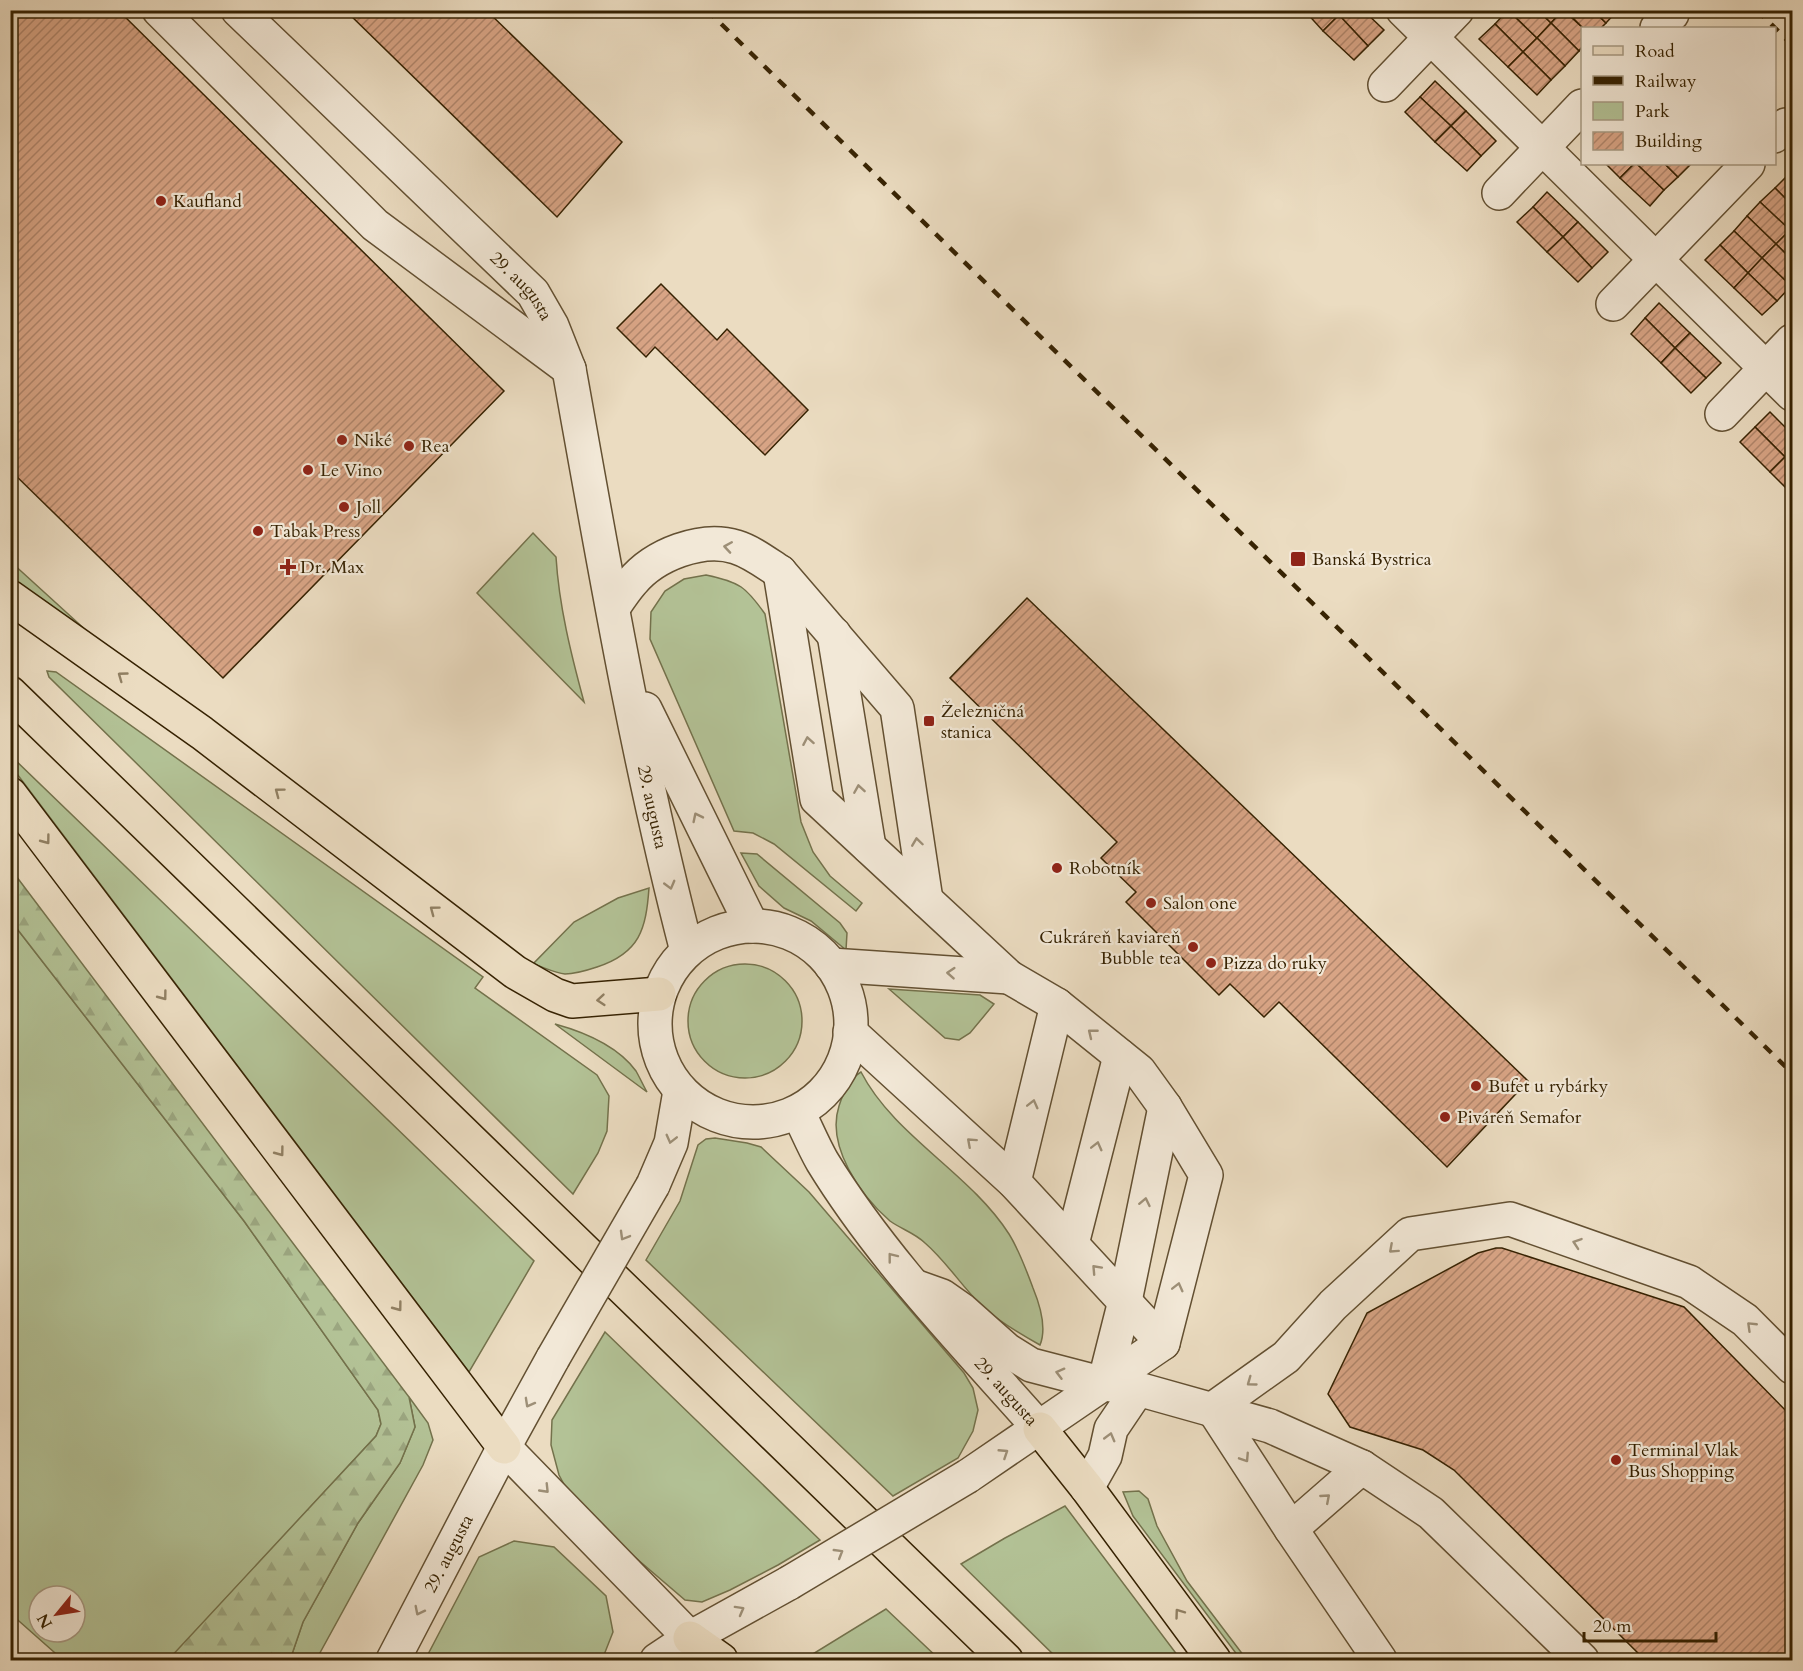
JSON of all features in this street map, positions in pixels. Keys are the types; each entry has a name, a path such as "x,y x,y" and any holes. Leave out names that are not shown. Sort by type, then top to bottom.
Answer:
{"main road":[{"path":"10,597 202,733 515,972 555,995 572,1001 659,994"},
{"path":"10,693 1006,1660"},
{"path":"10,794 504,1447"},
{"path":"1040,1429 1087,1488 1214,1660"},
{"path":"690,1638 721,1660"}],"street":[{"path":"159,10 375,225 569,369"},
{"name":"29. augusta","path":"238,10 533,293 552,326 569,369 623,663 666,869 687,951"},
{"path":"1403,10 1792,394"},
{"path":"1385,85 1457,10"},
{"path":"1499,193 1581,107"},
{"path":"1613,304 1747,165"},
{"path":"1722,414 1792,341"},
{"path":"613,608 633,580 661,558 686,548 707,544 734,546 760,558 780,572 897,708 926,900"},
{"path":"780,572 818,799 1009,977 1057,1005 1139,1071 1165,1107 1206,1175 1163,1343 1040,1429"},
{"path":"834,634 869,846"},
{"name":"29. augusta","path":"623,663 752,926"},
{"path":"752,926 770,928 796,936 818,951 831,964 847,997 850,1032 848,1049 834,1079 818,1097 798,1112 768,1121 735,1121 706,1110 680,1091 659,1055 655,1035 655,1014 659,994 671,970 687,951 706,938 728,929 752,926"},
{"path":"831,964 1009,977"},
{"path":"1014,1182 1057,1005"},
{"path":"850,1032 1014,1182 1163,1343"},
{"path":"1072,1244 1120,1056"},
{"name":"29. augusta","path":"393,1660 504,1447 653,1185 671,1143 680,1091"},
{"path":"1104,1384 1125,1301 1165,1107"},
{"name":"29. augusta","path":"657,1660 690,1638 789,1583 968,1476 1040,1429 914,1286 846,1198 821,1159 798,1112"},
{"path":"1214,1408 1286,1357 1333,1305 1410,1234 1510,1220 1689,1282 1745,1320 1792,1367"},
{"path":"914,1286 942,1296 962,1310 1007,1350 1031,1365 1214,1408 1270,1426 1362,1467 1431,1514 1582,1660"},
{"path":"1087,1488 1105,1456 1111,1429 1138,1389"},
{"path":"1214,1408 1291,1529 1380,1660"},
{"path":"504,1447 690,1638"},
{"path":"1291,1529 1362,1467"}],"green space":[{"path":"533,533 556,557 563,612 584,702 477,593"},
{"path":"11,562 89,633 11,580"},
{"path":"706,575 735,583 753,598 765,614 801,822 813,852 830,876 862,903 856,911 774,844 753,833 734,831 650,639 651,612 665,591 684,579"},
{"path":"47,671 56,672 483,977 475,988 597,1075 609,1096 607,1131 598,1153 573,1194 49,677"},
{"path":"11,756 534,1261 469,1372 11,766"},
{"path":"741,853 757,854 840,923 847,933 846,950 811,921 784,908 759,886"},
{"path":"10,868 409,1397 415,1427 400,1463 358,1523 303,1622 290,1660 168,1660 376,1436 381,1424 378,1410 244,1221 11,921"},
{"path":"649,888 643,927 632,947 623,955 597,967 569,974 533,964 574,922 618,898"},
{"path":"11,921 244,1221 378,1410 381,1424 376,1436 169,1660 63,1660 45,1644 87,1644 87,1584 27,1584 27,1628 11,1614"},
{"path":"745,964 767,968 786,980 798,999 802,1021 798,1043 786,1062 767,1074 745,1078 723,1074 704,1062 692,1043 688,1021 692,999 704,980 723,968"},
{"path":"889,989 980,995 994,1004 970,1033 959,1040 945,1038"},
{"path":"555,1024 577,1031 610,1047 636,1071 647,1092"},
{"path":"861,1072 875,1095 893,1116 974,1192 1009,1234 1022,1260 1040,1309 1043,1331 1040,1345 1011,1328 983,1307 933,1250 917,1236 890,1221 857,1184 842,1153 837,1137 836,1121 845,1091 853,1078"},
{"path":"715,1138 761,1147 809,1192 964,1373 973,1388 978,1410 973,1431 958,1458 893,1496 646,1260 680,1201 698,1145 706,1139"},
{"path":"605,1332 820,1540 778,1565 702,1602 685,1600 609,1535 572,1499 559,1475 551,1445 552,1420"},
{"path":"409,1397 428,1423 433,1440 423,1465 316,1660 290,1660 303,1622 358,1523 400,1463 415,1427"},
{"path":"1139,1491 1148,1499 1157,1526 1187,1581 1247,1660 1241,1660 1133,1516 1123,1492"},
{"path":"1065,1506 1181,1660 1059,1660 961,1564"},
{"path":"514,1541 554,1547 606,1596 613,1632 602,1660 425,1660 479,1557"},
{"path":"886,1609 940,1660 803,1660"}],"building":[{"name":"Kaufland","path":"10,10 118,10 504,391 223,678 10,470"},
{"path":"345,10 486,10 622,142 557,217"},
{"path":"1304,10 1334,10 1339,15 1323,31"},
{"path":"1344,10 1363,10 1384,30 1368,46 1339,15"},
{"path":"1508,10 1537,38 1523,52 1495,24"},
{"path":"1508,10 1538,10 1551,23 1537,38"},
{"path":"1538,10 1563,10 1551,23"},
{"path":"1563,10 1582,27 1579,51 1551,23"},
{"path":"1565,10 1593,10 1606,23 1602,27 1582,27"},
{"path":"1593,10 1618,10 1606,23"},
{"path":"1339,15 1368,46 1354,60 1323,31"},
{"path":"1551,23 1579,51 1565,66 1537,38"},
{"path":"1495,24 1523,52 1508,67 1479,39"},
{"path":"1537,38 1565,66 1551,80 1523,52"},
{"path":"1523,52 1551,80 1537,95 1508,67"},
{"path":"1435,81 1466,111 1451,126 1420,97"},
{"path":"1420,97 1451,126 1435,142 1405,112"},
{"path":"1466,111 1496,141 1481,156 1451,126"},
{"path":"1451,126 1481,156 1467,171 1435,142"},
{"path":"1607,165 1633,165 1620,178"},
{"path":"1633,165 1638,165 1664,190 1650,206 1620,178"},
{"path":"1638,165 1666,165 1678,177 1664,190"},
{"path":"1666,165 1690,165 1678,177"},
{"path":"1789,174 1792,178 1792,205 1775,188"},
{"path":"1775,188 1792,205 1790,230 1760,202"},
{"path":"1547,192 1578,222 1563,237 1533,207"},
{"path":"1760,202 1790,230 1776,244 1747,216"},
{"path":"1533,207 1563,237 1547,252 1517,222"},
{"path":"1747,216 1776,244 1762,258 1734,231"},
{"path":"1578,222 1608,252 1592,268 1563,237"},
{"path":"1790,230 1792,232 1792,260 1776,244"},
{"path":"1734,231 1762,258 1748,273 1720,245"},
{"path":"1563,237 1592,268 1578,282 1547,252"},
{"path":"1776,244 1792,260 1791,286 1762,258"},
{"path":"1720,245 1748,273 1734,288 1705,260"},
{"path":"1762,258 1791,286 1777,301 1748,273"},
{"path":"1748,273 1777,301 1762,315 1734,288"},
{"path":"661,284 717,340 727,329 808,410 765,455 655,347 646,357 617,328"},
{"path":"1659,303 1690,333 1675,348 1645,318"},
{"path":"1645,318 1675,348 1661,363 1631,334"},
{"path":"1690,333 1721,363 1706,378 1675,348"},
{"path":"1675,348 1706,378 1691,393 1661,363"},
{"path":"1770,412 1792,434 1792,449 1785,457 1755,427"},
{"path":"1755,427 1785,457 1770,472 1740,442"},
{"path":"1792,449 1792,464 1785,457"},
{"path":"1785,457 1792,464 1792,494 1770,472"},
{"path":"1027,598 1528,1081 1447,1167 1279,1002 1264,1017 1230,984 1219,995 1126,902 1136,892 1101,858 1117,842 950,678"},
{"name":"Terminal Vlak Bus Shopping","path":"1496,1248 1684,1307 1792,1417 1792,1660 1645,1660 1454,1470 1423,1450 1350,1427 1328,1394 1367,1313 1478,1253"}],"railway":[{"path":"707,10 1792,1073"},
{"path":"1757,10 1774,27"},
{"path":"1776,29 1792,45"}],"place":[{"name":"Kaufland","path":"161,201"},
{"name":"Niké","path":"342,440"},
{"name":"Rea","path":"409,446"},
{"name":"Le Vino","path":"308,470"},
{"name":"Joll","path":"344,507"},
{"name":"Tabak Press","path":"258,531"},
{"name":"Banská Bystrica","path":"1298,559"},
{"name":"Dr. Max","path":"288,567"},
{"name":"Železničná stanica","path":"929,721"},
{"name":"Robotník","path":"1057,868"},
{"name":"Salon one","path":"1151,903"},
{"name":"Cukráreň kaviareň Bubble tea","path":"1193,947"},
{"name":"Pizza do ruky","path":"1211,963"},
{"name":"Bufet u rybárky","path":"1476,1086"},
{"name":"Piváreň Semafor","path":"1445,1117"},
{"name":"Terminal Vlak Bus Shopping","path":"1616,1460"}]}
